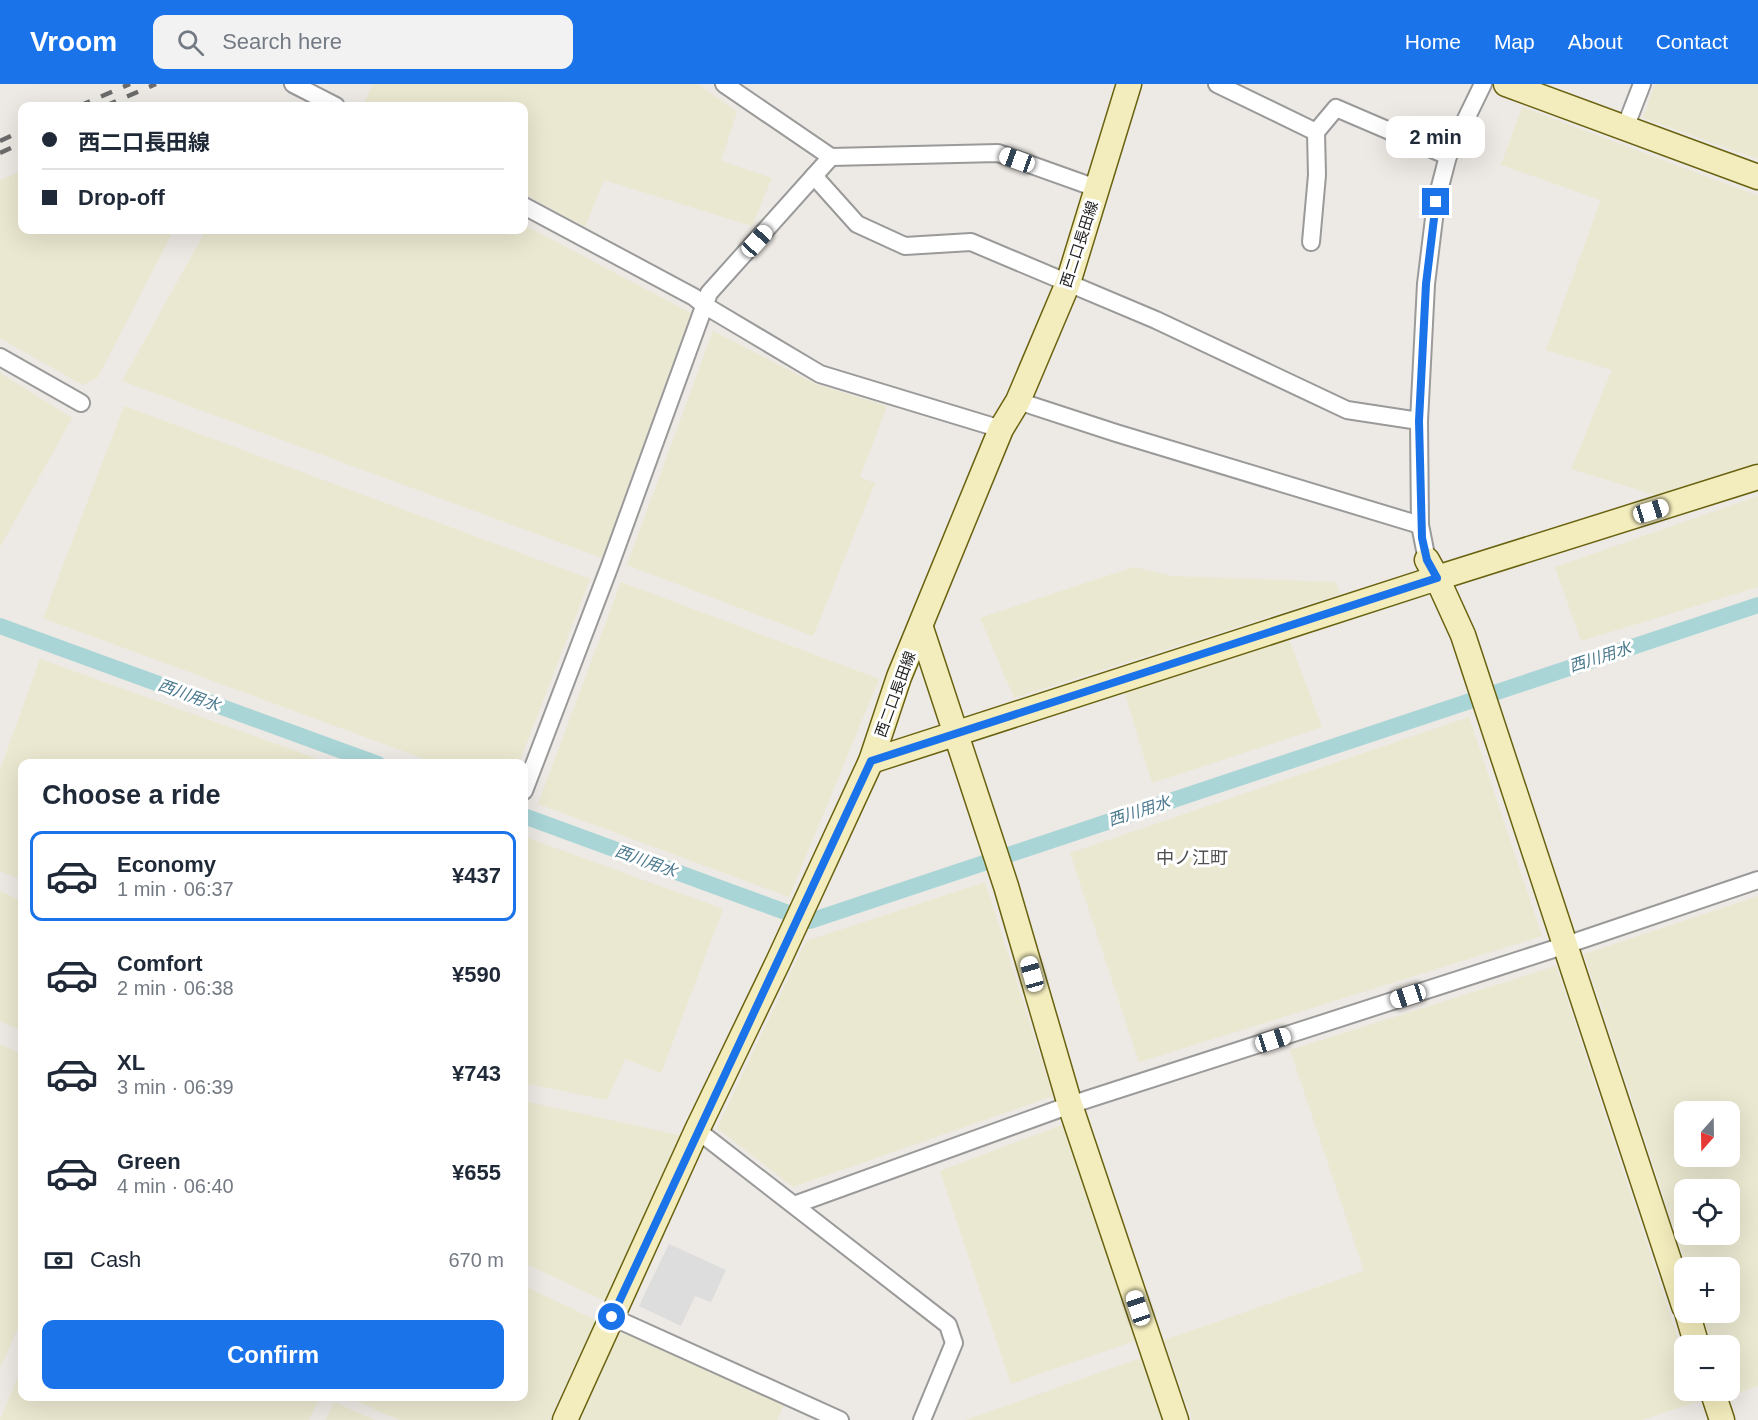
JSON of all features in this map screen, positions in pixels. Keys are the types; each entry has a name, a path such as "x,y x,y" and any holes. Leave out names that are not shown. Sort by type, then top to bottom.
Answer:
{"street":[{"path":"293,84 328,102"},
{"path":"724,84 831,157 998,153 1096,188"},
{"name":"西二口長田線","path":"565,1420 697,1130 871,761 899,677 1002,429 1018,401 1068,283 1129,84"},
{"path":"1217,84 1316,132"},
{"path":"1483,84 1448,156 1436,202 1426,284 1419,421 1420,525 1432,569 1463,635 1674,1275"},
{"path":"1506,84 1758,177"},
{"path":"1625,128 1642,84"},
{"path":"1311,242 1317,175 1316,132 1336,108 1448,156"},
{"path":"528,779 609,568 709,293 831,157"},
{"path":"814,176 857,224 905,246 971,242 1156,320 1347,410 1419,421"},
{"path":"528,208 694,297 820,374 1002,429"},
{"path":"0,357 81,403"},
{"path":"1018,401 1420,525"},
{"path":"871,761 956,735 1432,569 1758,477"},
{"path":"921,628 1006,886 1070,1105 1176,1420"},
{"path":"794,1205 1070,1105 1566,945 1758,880"},
{"path":"697,1130 948,1325 954,1343 922,1420"},
{"path":"612,1317 840,1420"},
{"path":"1716,1401 1722,1420"}],"shaded area":[{"path":"373,84 698,84 737,112 721,161 772,178 752,226 604,180 585,227 528,196 528,102 364,102"},
{"path":"1655,84 1758,84 1758,159 1643,118"},
{"path":"1522,107 1758,196 1758,465 1662,497 1571,469 1612,370 1546,350 1601,200 1501,165"},
{"path":"18,173 18,234 171,235 98,377 83,385 0,338 0,180"},
{"path":"528,227 691,313 602,558 122,381 204,234 528,234"},
{"path":"713,331 816,384 887,406 860,477 875,483 813,636 627,565"},
{"path":"0,373 72,418 0,547"},
{"path":"124,406 590,579 521,759 424,759 43,618"},
{"path":"1758,496 1758,587 1581,641 1555,567"},
{"path":"1134,567 1172,576 1336,582 1340,594 1014,698 980,618"},
{"path":"621,582 879,679 789,897 538,804"},
{"path":"1289,639 1322,727 1152,783 1124,691"},
{"path":"40,659 318,759 18,759 18,878 0,871 0,770"},
{"path":"1469,717 1542,936 1139,1062 1070,853"},
{"path":"528,838 723,909 661,1073 625,1059 607,1100 528,1084"},
{"path":"985,882 1053,1096 793,1187 717,1128 806,941"},
{"path":"0,891 18,899 18,1029 0,1021"},
{"path":"1758,896 1758,1386 1740,1392 1740,1335 1709,1335 1704,1323 1740,1323 1740,1257 1684,1257 1680,1245 1740,1245 1740,1179 1674,1179 1674,1227 1584,954"},
{"path":"1556,966 1677,1335 1674,1335 1674,1401 1699,1401 1642,1420 1192,1420 1164,1340 1364,1271 1290,1050"},
{"path":"0,1044 18,1053 18,1328 0,1368"},
{"path":"528,1102 683,1136 605,1301 528,1265"},
{"path":"1064,1124 1137,1340 1011,1384 940,1171"},
{"path":"669,1244 726,1270 711,1302 695,1296 681,1326 639,1306"},
{"path":"528,1288 596,1320 549,1420 399,1420 356,1401 528,1401"},
{"path":"619,1331 784,1405 777,1420 578,1420"},
{"path":"1141,1358 1162,1420 966,1420"},
{"path":"18,1377 18,1401 318,1401 309,1420 0,1420"},
{"path":"334,1402 375,1420 326,1420"}],"waterway":[{"name":"西川用水","path":"528,817 810,921 1758,605"},
{"name":"西川用水","path":"0,626 364,759"}],"railway":[{"path":"88,102 130,84"},
{"path":"114,102 156,84"},
{"path":"0,141 18,133"},
{"path":"0,153 18,145"}],"district":[{"name":"中ノ江町","path":"1192,858"}],"route":[{"path":"612,1317 697,1130 871,761 1437,578 1427,560 1420,525 1419,421 1426,284 1436,202"}]}
